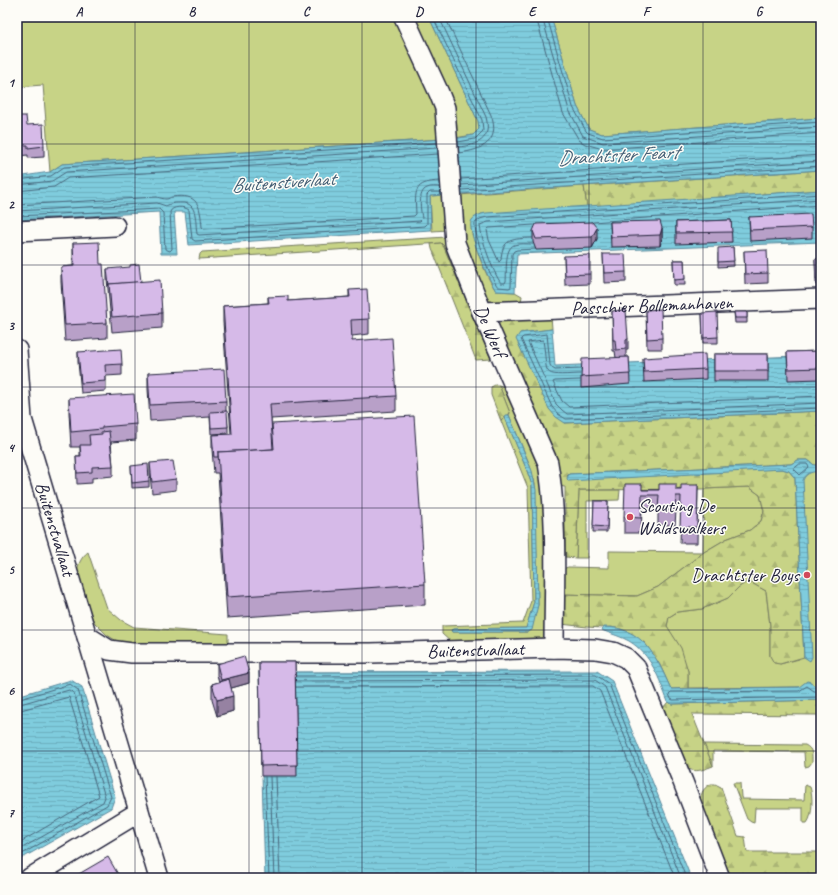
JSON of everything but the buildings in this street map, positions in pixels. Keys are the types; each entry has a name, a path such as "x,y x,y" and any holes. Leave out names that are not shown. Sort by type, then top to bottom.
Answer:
{"street":[{"name":"De Werf","path":"404,17 445,108 455,243 482,312 548,463 552,486 554,547 554,648"},
{"path":"17,231 115,226"},
{"name":"Passchier Bollemanhaven","path":"482,312 821,299"},
{"name":"Buitenstvallaat","path":"17,350 22,419 159,878"},
{"name":"Buitenstvallaat","path":"87,636 108,650 132,653 371,653 554,648 595,649 613,652 626,658 636,668 683,782 720,878"},
{"path":"30,878 139,812"}],"green space":[{"path":"17,17 395,17 436,105 441,139 62,164 50,172 43,85 17,87"},
{"path":"411,17 429,17 478,121 479,130 473,135 455,138"},
{"path":"551,17 821,17 821,118 602,134 589,129 577,106"},
{"path":"821,170 821,190 587,207 584,186"},
{"path":"584,186 587,207 481,214 471,230 478,254 488,277 496,291 515,292 522,296 521,302 488,303 462,244 458,195"},
{"path":"445,195 448,230 432,231 430,196"},
{"path":"447,237 496,358 491,359 441,243 199,259 202,252"},
{"path":"441,243 491,359 476,360 432,249 431,244"},
{"path":"551,315 552,329 520,333 565,423 821,411 821,465 814,465 808,460 798,460 791,464 569,474 567,476 782,469 789,471 795,478 804,657 780,664 774,663 770,656 770,625 766,591 748,581 739,587 728,598 702,609 677,612 669,617 667,626 681,648 688,671 688,688 672,689 660,665 645,643 621,629 561,624 560,594 637,596 658,587 704,552 726,539 750,530 761,521 764,511 760,495 749,487 704,489 579,490 576,558 565,557 565,487 558,486 498,328 502,318"},
{"path":"499,385 510,392 536,451 545,486 547,635 541,640 452,643 442,634 442,626 523,623 531,601 528,488 501,421 505,417 532,485 534,602 526,628 453,629 451,631 528,632 538,605 535,483 529,463 509,415 510,413"},
{"path":"499,385 510,413 501,421 491,395 491,387"},
{"path":"821,455 821,695 799,687 688,688 688,671 667,626 669,617 677,612 702,609 728,598 739,587 748,581 766,591 770,625 770,656 780,664 799,659 786,456"},
{"path":"749,487 760,495 764,511 761,521 750,530 726,539 704,552 658,587 637,596 560,594 563,569 568,567 609,568 609,551 703,552 704,489"},
{"path":"579,490 620,490 619,500 587,501 587,558 576,558"},
{"path":"88,552 107,608 121,620 134,627 228,634 228,645 125,644 107,635 95,623 90,614 77,575 80,562 83,556"},
{"path":"821,700 821,715 692,714 713,766 695,771 684,766 662,709 668,702 672,704"},
{"path":"704,744 805,745 811,750 812,762 809,766 805,767 804,752 713,751 713,766"},
{"path":"733,783 740,783 742,799 804,800 805,785 810,787 812,805 809,820 807,823 803,823 803,808 755,808 754,823 751,822 747,819"},
{"path":"711,784 721,787 738,836 745,837 747,852 821,852 821,878 730,878 700,805 702,793 705,788"}],"water":[{"path":"429,17 551,17 577,106 589,129 602,134 821,118 821,170 430,196 431,230 189,245 185,212 174,212 177,254 161,254 159,212 17,220 17,177 50,172 62,164 459,138 473,135 479,129 478,121"},
{"path":"821,190 821,242 517,254 515,292 496,291 480,257 471,228 473,218 486,213"},
{"path":"552,329 555,366 821,355 821,411 565,423 556,417 549,409 516,339 520,333"},
{"path":"506,415 509,415 532,471 536,490 538,605 532,630 528,632 452,632 451,630 453,629 526,628 534,602 532,485 506,420"},
{"path":"798,460 808,460 814,465 821,465 821,471 806,475 803,480 812,657 810,661 804,657 795,478 789,471 782,469 568,481 567,478 569,474 791,464"},
{"path":"604,627 617,628 629,632 646,645 653,654 672,689 799,687 807,681 811,682 815,686 821,687 821,700 672,704 668,702 654,668 644,653 629,641 602,630"},
{"path":"597,671 612,681 691,878 265,878 259,672"},
{"path":"71,680 82,687 115,797 111,808 17,861 17,696"}],"place":[{"name":"Scouting De Wâldswalkers","path":"630,517"},
{"name":"Drachtster Boys","path":"807,575"}],"water label":[{"name":"Drachtster Feart","path":"618,155"},
{"name":"Buitenstverlaat","path":"283,182"}]}
